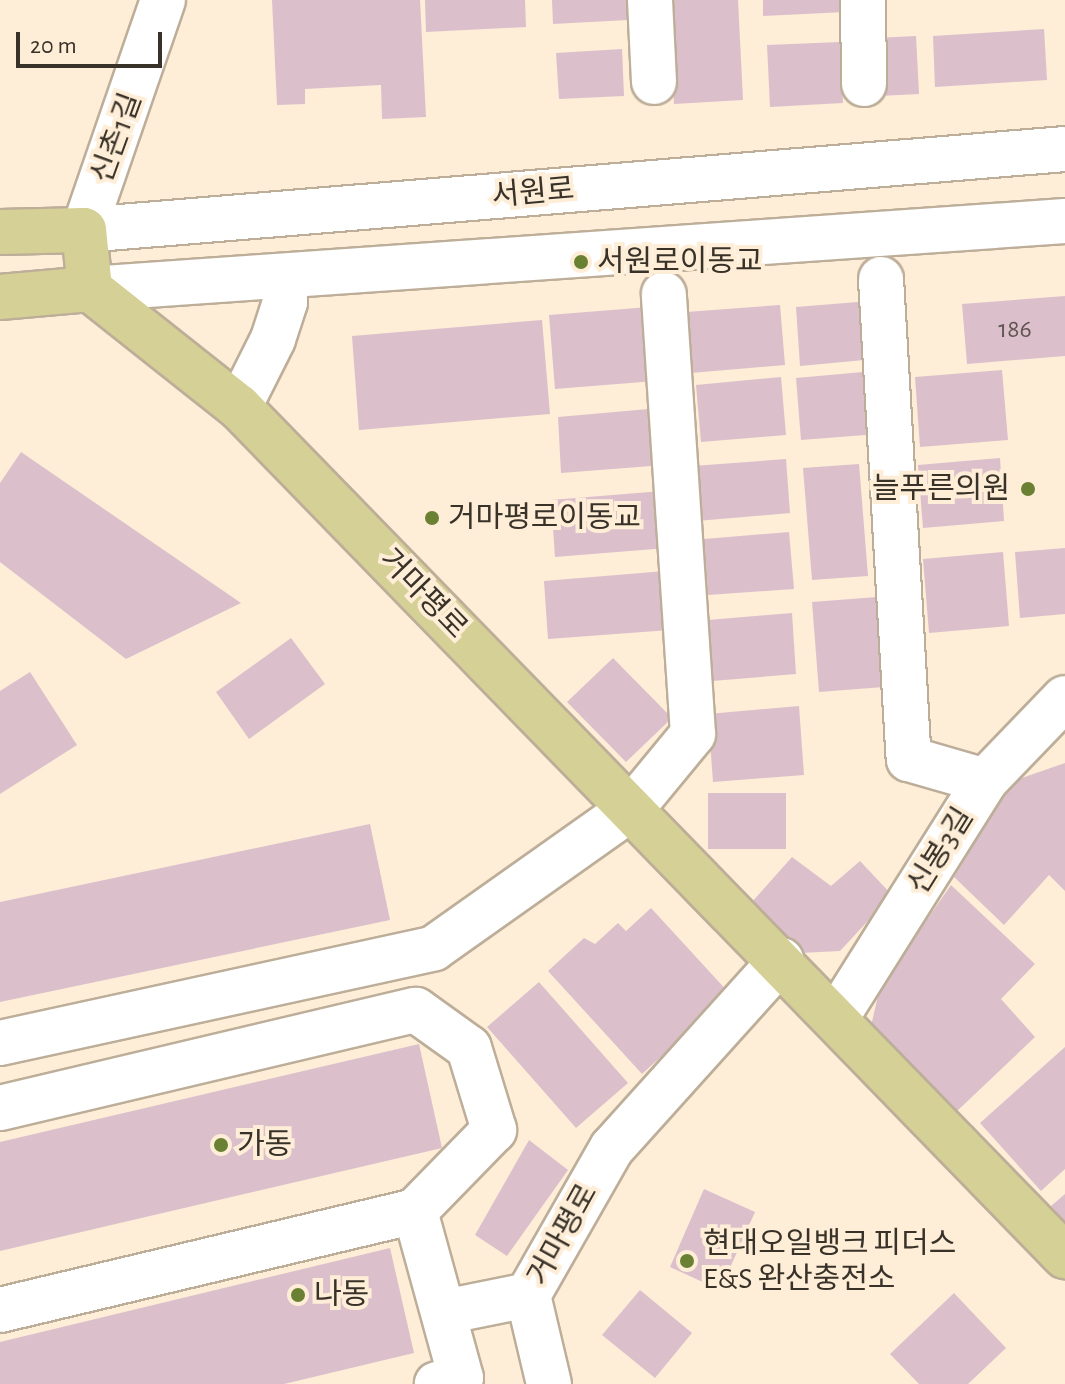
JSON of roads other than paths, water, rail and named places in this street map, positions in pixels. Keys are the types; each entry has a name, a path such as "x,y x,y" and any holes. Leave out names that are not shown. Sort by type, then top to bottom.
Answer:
{"main road":[{"name":"서원로","path":"0,232 84,230"},
{"path":"0,297 90,289 84,230"},
{"name":"거마평로","path":"90,289 239,407 781,960 1065,1256"}],"street":[{"name":"신촌1길","path":"84,230 163,0"},
{"path":"650,0 654,82"},
{"path":"863,0 864,84"},
{"name":"서원로","path":"84,230 1065,149"},
{"path":"90,289 1065,221"},
{"path":"239,407 273,339 285,302 284,277"},
{"path":"881,279 909,759 985,781"},
{"path":"0,1043 434,948 632,808 693,734 664,294"},
{"name":"신봉3길","path":"836,1018 985,781 1065,698"},
{"name":"거마평로","path":"549,1384 528,1295 612,1148 781,960"},
{"path":"0,1108 416,1010 469,1048 494,1130 415,1211 0,1310"},
{"path":"415,1211 461,1378 437,1384"},
{"path":"444,1312 528,1295"}],"place":[{"name":"서원로이동교","path":"581,262"},
{"name":"늘푸른의원","path":"1028,489"},
{"name":"거마평로이동교","path":"432,518"},
{"name":"가동","path":"221,1145"},
{"name":"현대오일뱅크 피더스 E&S 완산충전소","path":"687,1261"},
{"name":"나동","path":"298,1295"}]}
